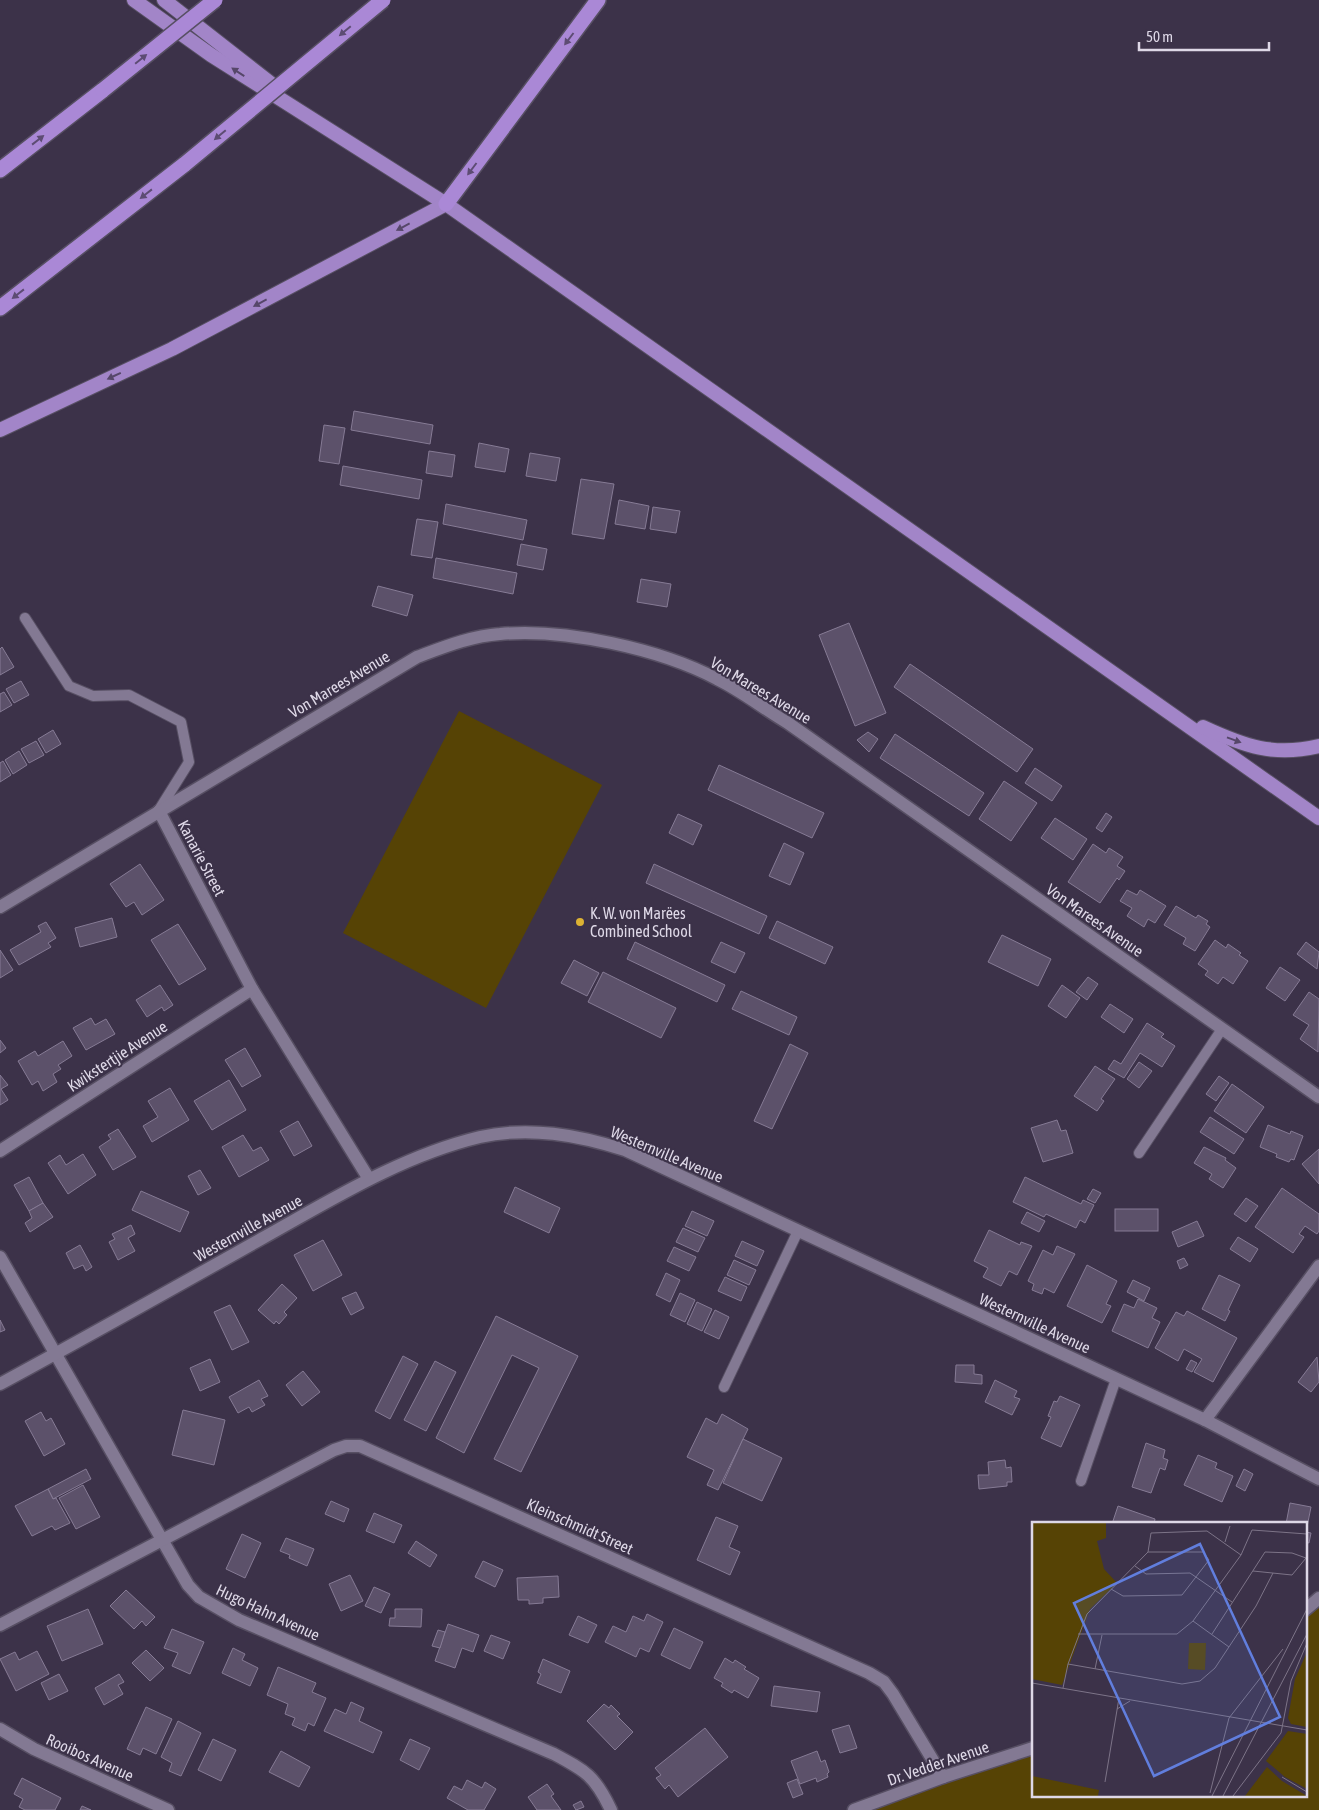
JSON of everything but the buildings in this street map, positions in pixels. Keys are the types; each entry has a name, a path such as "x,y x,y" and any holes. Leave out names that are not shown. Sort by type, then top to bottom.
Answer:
{"highway":[{"path":"134,0 211,55 446,204 1317,813"},
{"path":"164,0 352,146"},
{"path":"0,170 215,0"},
{"path":"0,308 185,164 383,0"},
{"path":"0,430 172,349 446,204 598,0"},
{"path":"1173,713 1225,737 1256,748 1293,751 1319,746"}],"street":[{"name":"Von Marees Avenue","path":"0,907 417,657 463,640 501,634 545,634 652,652 717,679 788,723 1319,1097"},
{"name":"Kanarie Street","path":"159,811 252,989 369,1179"},
{"name":"Kwikstertjie Avenue","path":"0,1151 252,989"},
{"name":"Westernville Avenue","path":"0,1384 369,1179 441,1149 481,1137 520,1132 553,1133 584,1137 625,1150 1205,1420 1319,1479"},
{"name":"Hugo Hahn Avenue","path":"0,1257 188,1585 199,1597 239,1620 554,1754 578,1767 599,1784 611,1810"},
{"path":"1205,1420 1319,1266"},
{"name":"Kleinschmidt Street","path":"163,1539 334,1450 346,1446 360,1446 869,1673 884,1682 893,1694 943,1777"},
{"path":"0,1625 163,1539"},
{"path":"1306,1609 1319,1598"},
{"name":"Rooibos Avenue","path":"0,1729 34,1749 168,1810"},
{"name":"Dr. Vedder Avenue","path":"854,1810 943,1777 1032,1748"}],"lane":[{"name":"Kanarie Street","path":"26,618 69,686 93,696 129,695 181,722 190,762 159,811"},
{"path":"1139,1153 1222,1029"},
{"path":"724,1387 798,1231"},
{"path":"1081,1481 1116,1379"}],"shaded area":[{"path":"459,711 602,785 486,1008 343,933"},
{"path":"1319,1598 1319,1810 867,1810 1032,1748 1032,1798 1306,1798 1306,1609"}],"place":[{"name":"K. W. von Marëes Combined School","path":"580,922"}]}
